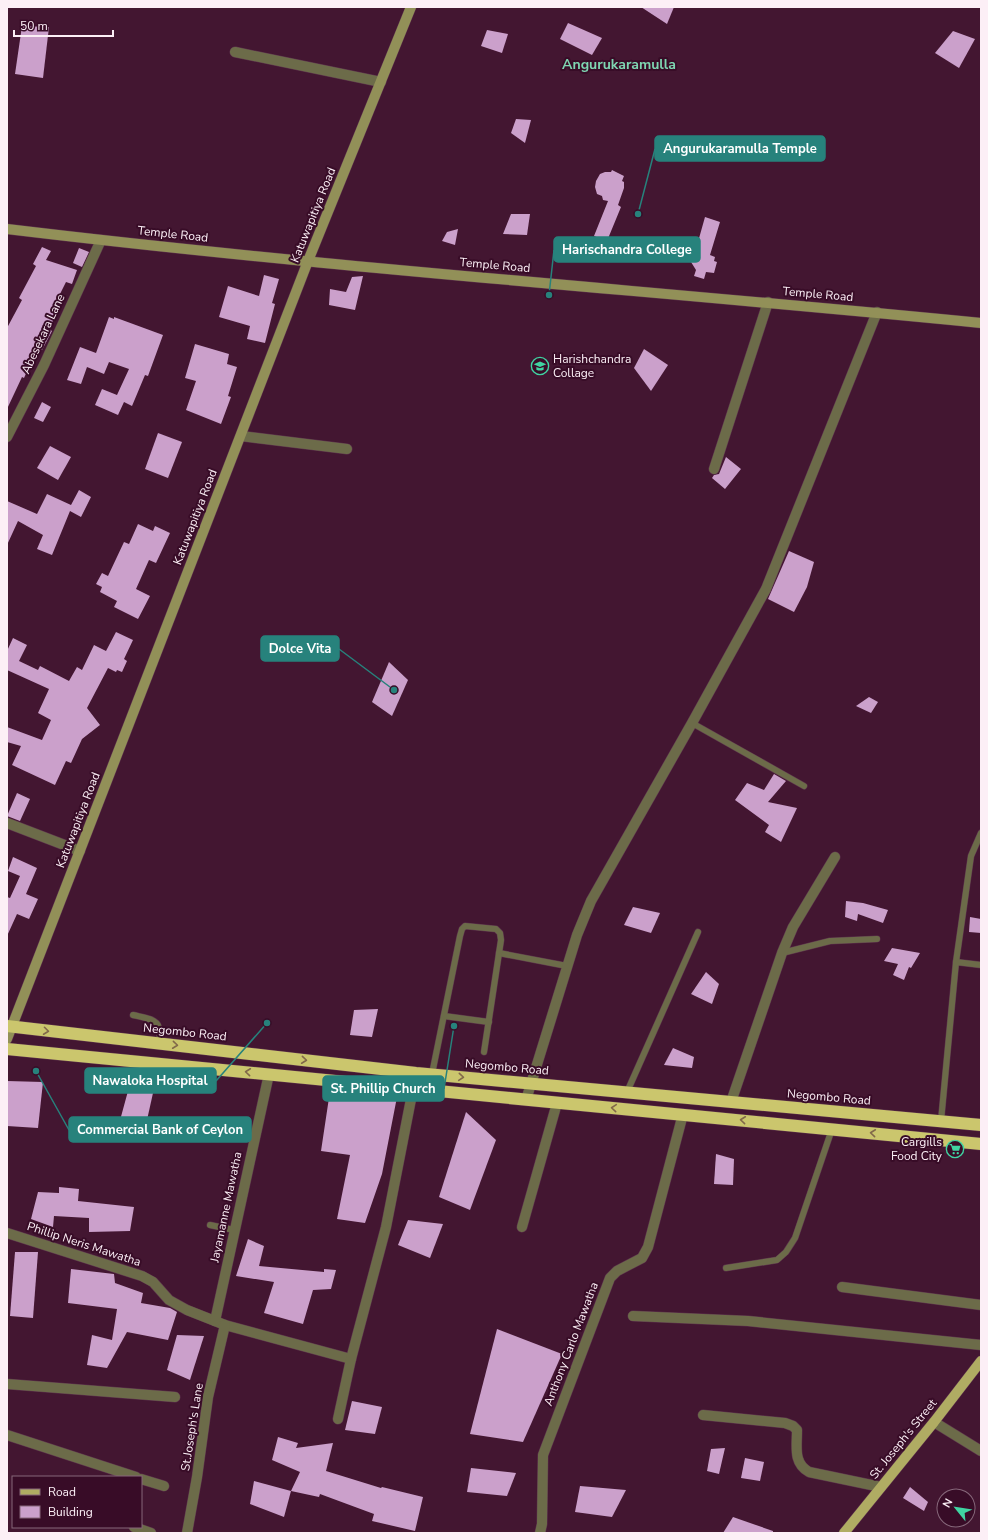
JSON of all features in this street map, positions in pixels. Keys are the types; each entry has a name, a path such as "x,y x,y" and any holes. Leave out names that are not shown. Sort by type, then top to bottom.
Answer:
{"highway":[{"name":"Negombo Road","path":"9,1026 432,1074 981,1125"},
{"path":"7,1049 981,1144"}],"main road":[{"name":"St. Joseph's Street","path":"844,1533 934,1422 981,1361"}],"street":[{"name":"Katuwapitiya Road","path":"7,1039 9,1026 80,851 308,261 411,7"},
{"path":"236,52 381,82"},
{"name":"Temple Road","path":"7,229 308,261 877,312 981,323"},
{"name":"Abesekara Lane","path":"7,437 44,365 101,240"},
{"path":"714,468 768,302"},
{"path":"526,1100 577,935 591,900 766,590 877,312"},
{"path":"241,436 347,449"},
{"path":"7,824 80,851"},
{"path":"731,1102 782,953 793,927 835,856"},
{"name":"Jayamanne Mawatha","path":"215,1321 268,1074"},
{"path":"338,1419 351,1359 386,1227 413,1089"},
{"path":"522,1227 557,1103"},
{"name":"Anthony Carlo Mawatha","path":"540,1533 542,1524 543,1455 610,1278 617,1271 642,1258 648,1248 683,1114"},
{"name":"Phillip Neris Mawatha","path":"7,1233 142,1276 153,1282 170,1300 187,1310 225,1325 351,1359"},
{"path":"842,1287 981,1305"},
{"path":"633,1316 748,1321 981,1345"},
{"name":"St.Joseph's Lane","path":"187,1533 197,1477 208,1398 225,1325"},
{"path":"7,1384 175,1397"},
{"path":"703,1415 785,1423 793,1426 797,1430 798,1462 802,1468 809,1472 881,1488"},
{"path":"934,1422 981,1451"},
{"path":"7,1435 133,1476"},
{"path":"142,1478 164,1486"},
{"path":"137,1528 151,1533"}],"lane":[{"path":"692,723 804,786"},
{"path":"941,1121 956,962 971,856 981,833"},
{"path":"432,1074 462,929 465,926 496,930 500,933 501,940 484,1052"},
{"path":"627,1092 698,932"},
{"path":"782,953 830,941 878,939"},
{"path":"499,953 568,966"},
{"path":"956,962 981,965"},
{"path":"133,1015 147,1018 156,1022 161,1031 159,1044"},
{"path":"444,1016 489,1022"},
{"path":"726,1268 777,1260 786,1252 795,1238 832,1129"},
{"path":"210,1225 234,1230"}],"building":[{"path":"641,7 674,7 667,24"},
{"path":"568,23 602,38 592,55 560,39"},
{"path":"22,26 49,27 43,78 15,74"},
{"path":"487,30 508,34 502,53 481,46"},
{"path":"953,31 975,39 959,68 935,53"},
{"path":"516,119 531,120 525,143 511,133"},
{"path":"612,170 624,176 622,181 624,182 624,188 618,205 621,207 607,241 594,236 608,201 603,200 602,196 597,194 595,187 596,181 600,174 611,172"},
{"path":"511,214 530,214 527,235 503,234"},
{"path":"705,217 720,222 710,255 715,257 714,261 717,262 714,273 706,272 704,279 694,276 696,270 691,262 684,260 687,249 696,249"},
{"path":"458,229 455,245 442,241 447,232"},
{"path":"42,247 51,251 46,260 77,270 72,284 66,282 56,302 61,304 49,329 52,331 42,350 38,347 24,378 22,377 7,409 7,328 22,300 19,298 36,266 33,264"},
{"path":"79,248 89,252 82,267 73,263"},
{"path":"264,275 279,279 272,303 275,304 265,343 247,339 250,326 219,317 228,286 259,296"},
{"path":"363,276 355,310 329,305 330,289 346,292 352,277"},
{"path":"109,317 114,319 114,317 163,335 148,376 145,375 132,406 124,402 118,415 95,405 102,389 117,395 129,369 109,362 104,374 87,367 81,384 67,380 80,347 96,353"},
{"path":"195,344 229,354 227,364 237,367 228,396 231,397 221,424 186,410 196,381 185,378"},
{"path":"644,349 668,365 651,391 634,368"},
{"path":"42,402 51,407 43,422 34,418"},
{"path":"158,433 182,442 168,478 145,469"},
{"path":"50,446 71,457 58,480 37,468"},
{"path":"726,457 741,469 725,489 712,478 714,475 719,474"},
{"path":"79,490 91,497 81,517 70,511 52,555 37,549 43,535 18,521 7,545 7,501 37,514 47,494 71,505"},
{"path":"138,524 153,531 155,526 170,533 156,563 149,560 136,589 150,596 138,619 114,607 117,601 100,592 102,587 96,584 102,573 108,576 124,542 129,544"},
{"path":"789,551 814,562 807,587 794,612 768,599"},
{"path":"116,632 133,640 124,659 127,661 122,672 117,670 116,672 108,668 87,708 100,725 82,739 71,763 66,761 55,785 12,765 21,746 7,742 7,727 42,740 51,720 38,713 49,689 7,670 7,651 13,638 27,645 19,661 38,670 40,666 69,681 77,667 82,670 94,645 106,651"},
{"path":"389,662 408,680 392,716 372,702"},
{"path":"869,697 878,702 871,713 856,706"},
{"path":"774,774 786,781 768,802 797,808 781,842 765,832 769,825 735,800 747,783 764,790"},
{"path":"17,793 30,799 20,821 7,816"},
{"path":"13,857 37,868 26,894 38,899 29,919 17,914 7,936 7,897 10,898 20,876 8,871"},
{"path":"846,901 863,903 888,910 883,923 858,914 857,921 845,917"},
{"path":"633,907 660,913 651,933 624,925"},
{"path":"970,917 981,919 981,933 969,932"},
{"path":"892,948 920,953 911,968 909,967 904,980 893,975 898,964 884,961"},
{"path":"706,972 719,984 712,1004 691,994"},
{"path":"378,1009 372,1037 350,1035 354,1010"},
{"path":"673,1048 694,1057 692,1068 664,1065"},
{"path":"131,1080 155,1084 143,1138 116,1135"},
{"path":"7,1081 43,1082 38,1128 7,1126"},
{"path":"330,1091 397,1097 382,1174 365,1223 337,1219 350,1155 321,1151"},
{"path":"466,1112 496,1140 470,1210 439,1197"},
{"path":"716,1154 734,1159 733,1185 714,1184"},
{"path":"59,1187 79,1189 78,1201 134,1207 130,1231 89,1232 89,1218 54,1216 53,1227 31,1219 38,1192 59,1193"},
{"path":"408,1220 443,1224 430,1258 398,1245"},
{"path":"248,1239 264,1246 259,1266 324,1272 324,1269 336,1270 331,1289 313,1290 303,1324 264,1313 274,1282 236,1276"},
{"path":"15,1252 38,1252 33,1318 10,1316"},
{"path":"71,1269 114,1274 115,1283 143,1293 141,1303 170,1308 177,1312 168,1340 127,1332 107,1368 87,1365 92,1335 112,1340 117,1309 68,1303"},
{"path":"497,1329 562,1354 523,1442 470,1434"},
{"path":"177,1335 204,1336 190,1380 167,1370"},
{"path":"352,1401 382,1407 375,1434 345,1430"},
{"path":"278,1437 298,1443 296,1448 333,1443 326,1471 381,1488 423,1497 415,1531 372,1521 374,1514 320,1494 319,1497 291,1491 300,1472 272,1460"},
{"path":"725,1448 719,1474 707,1471 711,1449"},
{"path":"745,1458 764,1462 760,1481 741,1478"},
{"path":"471,1468 516,1473 507,1496 467,1492"},
{"path":"254,1481 291,1491 284,1517 250,1504"},
{"path":"580,1486 626,1490 612,1517 575,1512"},
{"path":"910,1487 928,1502 924,1511 903,1498"},
{"path":"733,1517 773,1531 773,1533 723,1533"}],"place":[{"name":"Angurukaramulla Temple","path":"638,214"},
{"name":"Harischandra College","path":"549,295"},
{"name":"Harishchandra Collage","path":"540,366"},
{"name":"Dolce Vita","path":"394,690"},
{"name":"Nawaloka Hospital","path":"267,1023"},
{"name":"St. Phillip Church","path":"454,1026"},
{"name":"Commercial Bank of Ceylon","path":"36,1071"},
{"name":"Cargills Food City","path":"955,1149"}],"district":[{"name":"Angurukaramulla","path":"619,64"}]}
